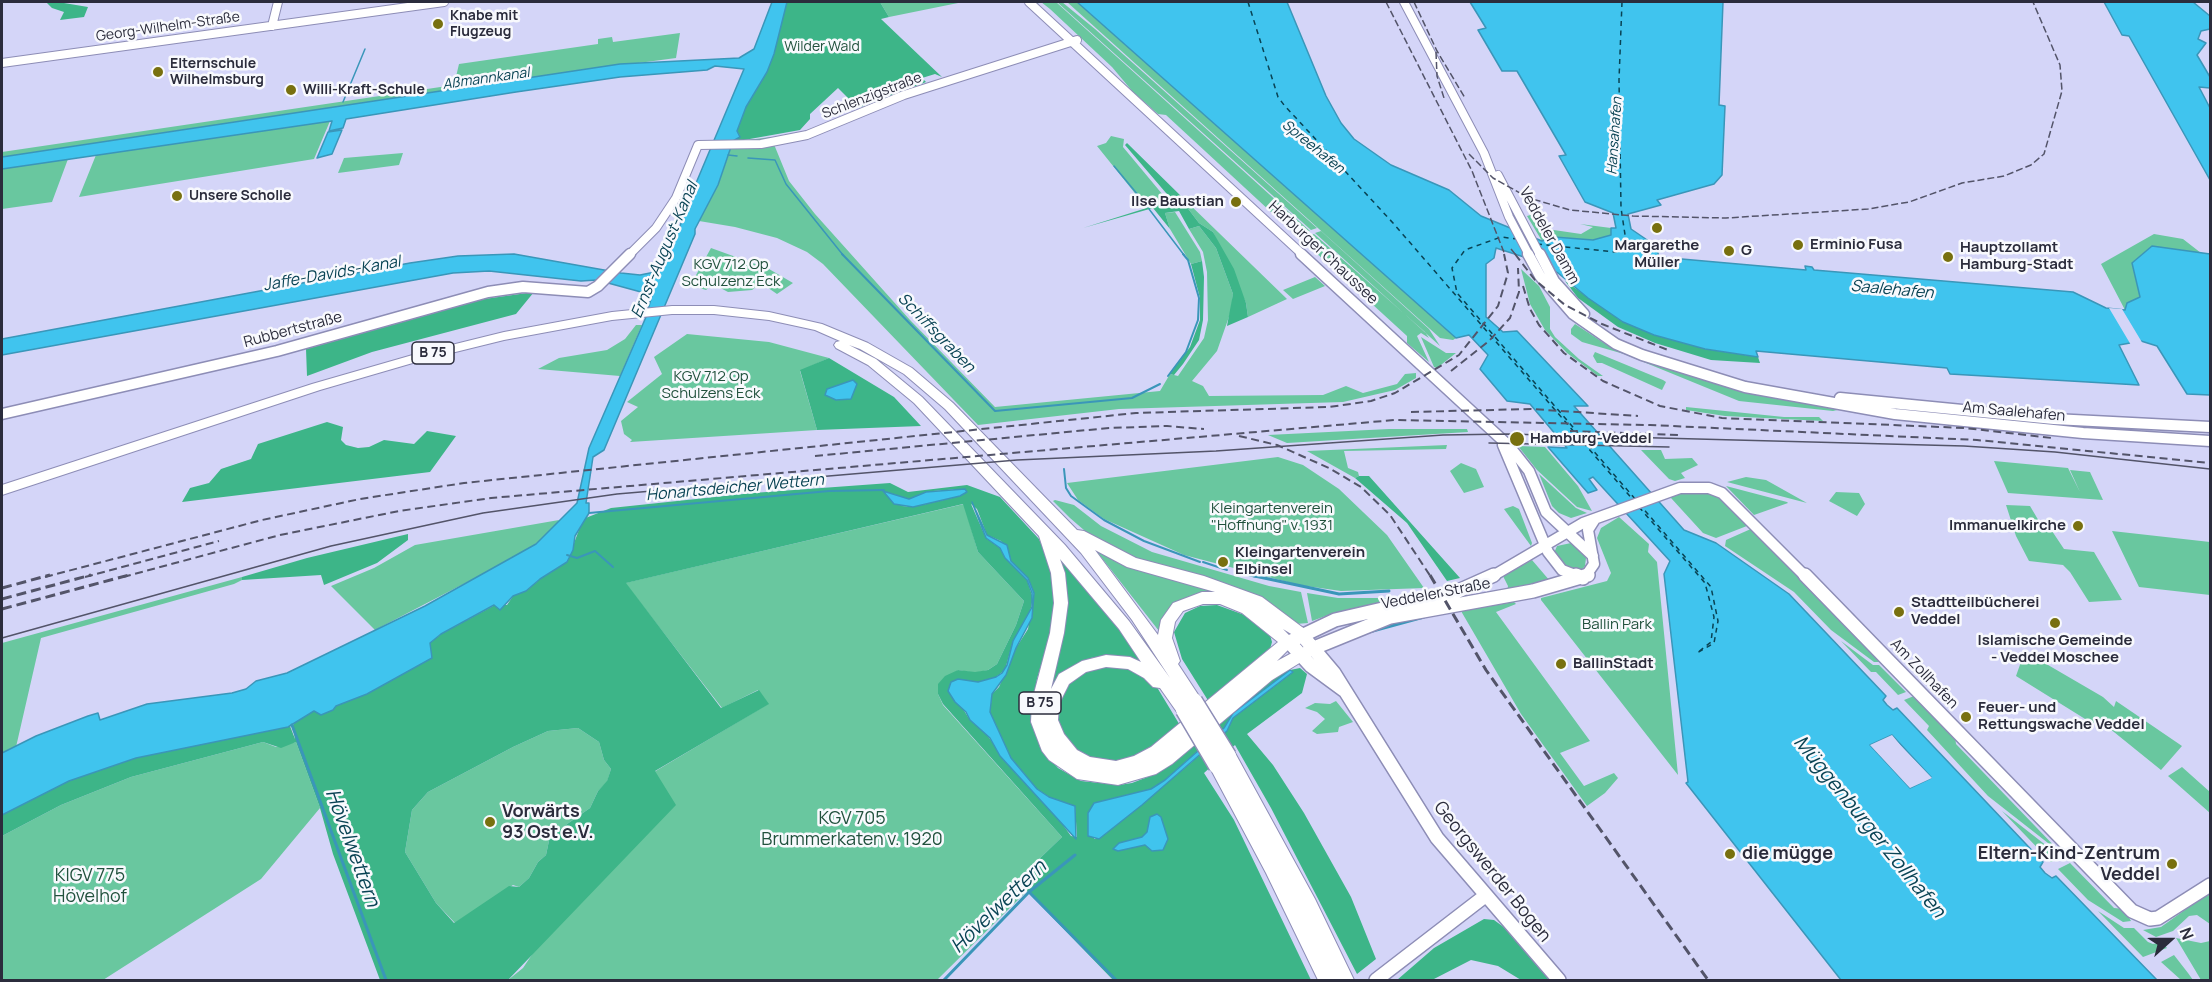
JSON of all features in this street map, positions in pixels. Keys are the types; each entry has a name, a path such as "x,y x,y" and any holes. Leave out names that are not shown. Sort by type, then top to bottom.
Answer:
{"highway":[{"name":"B 75","path":"3,493 33,479 386,366 504,336 671,314 748,313 795,321 838,335 884,356 928,386 1072,532 1115,586 1182,683"},
{"name":"B 75","path":"671,314 735,318 788,327 834,342 872,362 918,400 1042,531 1124,625 1189,706 1304,895 1346,981"},
{"name":"B 75","path":"3,493 373,376 516,339 612,320"},
{"name":"B 75","path":"1042,531 1058,573 1061,603 1058,633 1040,701 1039,722 1048,746 1055,755 1083,774 1118,778 1130,777 1150,769 1166,759 1268,675 1307,651"},
{"name":"B 75","path":"1072,532 1126,560 1204,582 1257,601 1295,638"},
{"name":"B 75","path":"1189,706 1182,683 1168,652 1164,631 1174,611 1190,601 1209,597 1230,601 1256,613 1295,638"},
{"name":"B 75","path":"1189,706 1149,673 1130,663 1106,661 1082,667 1064,680 1054,694 1050,712 1053,730 1071,755 1097,767 1128,766 1157,752 1295,638"},
{"name":"B 75","path":"1222,761 1327,981"}],"main road":[{"path":"272,26 278,2"},
{"name":"Georg-Wilhelm-Straße","path":"2,63 444,2"},
{"name":"Harburger Chaussee","path":"1029,2 1499,437 1522,460 1546,512 1569,533"},
{"name":"Veddeler Damm","path":"1404,2 1489,163 1516,230 1532,262 1552,292 1578,318"},
{"name":"Schlenzigstraße","path":"591,290 656,228 669,211 698,145 771,143 807,135 904,95 1072,41"},
{"name":"Veddeler Damm","path":"1489,163 1504,185 1547,268 1565,296 1590,319"},
{"name":"Rubbertstraße","path":"2,414 277,351 488,292 523,287 574,292 591,290"},
{"name":"Am Saalehafen","path":"1578,318 1616,344 1738,386 1937,420 2207,441"},
{"name":"Am Saalehafen","path":"1590,319 1657,359"},
{"name":"Am Saalehafen","path":"1824,399 1838,398 2054,419 2211,427"},
{"name":"Harburger Chaussee","path":"1499,437 1515,469 1545,546"},
{"name":"Veddeler Straße","path":"1295,638 1348,616 1456,592 1497,574 1583,523 1620,509 1688,486 1714,489"},
{"name":"Am Zollhafen","path":"1714,489 1738,507 2132,911 2150,919 2158,918 2211,885"},
{"path":"1545,546 1559,567 1583,578 1594,569 1588,531 1595,519"},
{"path":"1559,524 1583,523"},
{"path":"1569,533 1593,556"},
{"name":"Veddeler Straße","path":"1307,651 1348,632 1397,616 1525,593 1583,578"},
{"name":"Georgswerder Bogen","path":"1295,638 1325,678 1345,692 1374,734 1430,827 1485,896 1558,981"},
{"path":"1376,981 1444,925 1485,896"}],"green space":[{"path":"46,2 88,7 84,17 60,20 64,12 52,8"},
{"name":"Wilder Wald","path":"787,2 880,2 889,17 881,19 942,77 935,74 922,78 926,82 858,108 838,88 810,114 810,119 800,130 733,142 740,136 737,131 746,107 767,72"},
{"path":"880,2 963,2 889,17"},
{"path":"1041,2 1056,2 1310,231 1297,236 1166,115 1158,114 1133,92 1112,67"},
{"path":"1057,2 1062,2 1095,29 1317,228 1311,230"},
{"path":"1067,2 1077,2 1456,338 1453,340 1440,338"},
{"path":"680,33 676,58 541,76 2,157 2,152 454,85 459,64 598,44 598,39 612,37 613,42"},
{"path":"330,121 314,159 79,197 96,155"},
{"path":"1111,136 1124,139 1123,147 1168,201 1146,207 1097,146 1106,143"},
{"path":"771,137 789,181 815,214 910,320 995,407 1160,391 1170,374 1178,376 1204,338 1208,320 1207,272 1203,252 1189,229 1199,226 1216,248 1233,294 1231,311 1217,351 1192,381 1203,386 1209,396 1323,395 1346,386 1363,393 1397,384 1405,374 1416,373 1416,378 1395,390 1343,402 1119,409 978,425 823,264 807,252 777,238 735,227 699,221 718,185 733,142"},
{"path":"1127,143 1184,199 1183,202 1199,223 1213,232 1234,269 1246,303 1248,317 1227,326 1233,294 1216,248 1199,226 1189,229 1179,211 1165,213 1170,229 1153,208 1083,228 1172,200 1125,145"},
{"path":"403,153 399,165 338,173 344,158"},
{"path":"68,159 52,202 2,209 2,169"},
{"path":"1184,199 1287,299 1248,317 1246,303 1213,232 1199,223 1183,202"},
{"path":"1175,212 1200,252 1202,261 1191,264 1170,229 1165,213"},
{"path":"1534,214 1535,216 1530,217 1535,220 1539,231 1547,232 1547,229 1581,234 1593,227 1580,224 1611,228 1611,235 1593,240 1554,237 1542,241 1527,216"},
{"path":"1321,231 1429,329 1440,346 1315,233"},
{"path":"1314,234 1425,332 1429,338 1421,333 1417,336 1429,362 1407,343 1407,336 1301,239"},
{"path":"2154,234 2183,239 2201,253 2152,246 2132,263 2140,297 2127,303 2125,310 2101,264"},
{"name":"KGV 712 Op Schulzenz Eck","path":"711,248 769,269 793,283 777,294 761,283 752,290 728,292 713,284 706,290 696,287 701,280 695,277"},
{"path":"1202,261 1203,320 1199,340 1174,375 1170,374 1190,347 1200,320 1200,298 1191,264"},
{"path":"1521,269 1539,286 1550,307 1550,329 1555,337 1579,359 1603,376 1598,376 1567,353 1545,330 1530,304"},
{"path":"1315,277 1325,286 1293,299 1283,290"},
{"path":"1565,281 1623,322 1654,335 1705,349 1758,357 1760,363 1711,360 1655,343 1618,327 1578,298"},
{"path":"534,292 516,314 372,352 307,376 306,349 484,299"},
{"path":"1575,324 1604,343 1696,378 1769,397 1846,408 1833,411 1739,401 1624,354 1582,342 1571,334 1571,329"},
{"path":"636,325 642,325 620,376 538,369 559,358 607,350 625,339"},
{"name":"KGV 712 Op Schulzens Eck","path":"687,334 769,342 829,358 800,371 817,430 630,442 632,440 624,434 621,421 638,407 627,402 662,374 654,357"},
{"path":"1421,337 1446,353 1456,353 1437,368 1434,367"},
{"path":"1595,352 1666,382 1662,390 1602,363 1597,363 1593,356"},
{"path":"829,358 894,397 921,426 817,430 800,370"},
{"path":"1686,407 1784,417 1819,417 1823,421 1725,416 1686,410"},
{"path":"327,422 343,427 341,440 346,445 358,448 369,447 384,440 414,444 427,431 456,436 430,472 182,502 190,488 209,483 221,469 251,459 258,444"},
{"path":"1389,429 1467,429 1468,432 1287,443 1268,435"},
{"path":"1447,445 1446,449 1344,451 1348,468 1358,472 1359,476 1355,478 1307,451"},
{"path":"1518,446 1545,447 1578,486 1592,511 1577,507 1537,470"},
{"path":"1641,450 1661,450 1665,459 1692,458 1698,465 1681,473 1685,478 1675,481 1669,479"},
{"name":"Kleingartenverein \"Hoffnung\" v. 1931","path":"1278,457 1303,465 1339,489 1387,535 1424,588 1341,591 1299,585 1184,555 1104,519 1078,500 1067,483"},
{"path":"1994,461 2068,468 2080,492 2070,470 2090,472 2103,500 2008,493"},
{"path":"1461,463 1476,469 1484,487 1464,493 1450,471"},
{"path":"1539,474 1576,508 1587,513 1571,518 1559,513 1552,506"},
{"path":"1369,476 1460,578 1447,581 1407,523 1355,478"},
{"path":"1746,477 1766,480 1807,503 1727,482"},
{"path":"890,483 908,492 967,485 1000,497 1039,539 1054,574 1055,618 1037,679 1031,719 1040,747 1058,768 1081,781 1119,785 1132,783 1158,773 1256,691 1285,671 1300,668 1307,674 1302,693 1247,734 1273,765 1304,813 1351,897 1376,959 1357,974 1271,808 1235,745 1204,773 1234,820 1311,980 1113,980 1027,891 1034,864 1062,837 943,704 938,694 938,684 945,676 958,670 975,672 988,670 997,664 1016,625 1024,601 978,552 963,504 626,583 721,708 759,690 769,704 655,771 676,805 508,980 380,980 333,854 320,808 296,742 281,748 263,742 131,777 61,805 2,836 2,815 8,809 69,781 136,758 283,726 290,726 295,739 293,725 298,719 314,711 333,710 336,706 367,694 431,658 430,643 441,634 495,605 507,605 513,596 526,591 567,562 583,519 611,508 753,493","holes":["961,489 952,498 913,507 902,506 886,492 909,499 933,491","971,504 977,509 987,535 1001,541 1011,561 1028,578 1034,593 1028,629 1016,648 999,687 992,694 990,712 1011,758 1037,789 1049,797 1075,806 1077,837 1071,836 1058,818 1000,756 984,731 970,720 963,709 978,682 996,677 1005,670 1013,641 1029,617 1033,598 1027,580 1005,558 1000,548 986,538","1290,670 1293,672 1233,718 1227,731 1186,767 1099,839 1094,839 1094,803 1151,789 1165,780 1224,728 1233,713","578,728 599,742 604,760 611,769 607,781 598,791 590,808 550,836 546,855 538,862 529,878 519,887 509,886 454,923 436,903 405,852 412,810 428,792 548,731"]},
{"path":"1726,486 1787,502 1788,503 1754,515"},
{"path":"1697,490 1717,495 1752,524 1716,538 1703,533 1671,498 1671,495"},
{"path":"1836,492 1859,493 1865,504 1857,516 1829,501"},
{"path":"1053,501 1074,505 1101,526 1152,552 1269,586 1301,592 1308,623 1296,624 1260,598 1243,590 1137,561 1092,537"},
{"name":"KGV 705 Brummerkaten v. 1920","path":"964,504 978,552 1024,601 1016,625 997,664 988,670 975,673 958,670 938,694 943,705 1062,837 1034,864 1027,891 937,980 508,980 523,968 654,772 768,704 758,690 722,708 625,583"},
{"path":"2006,505 2030,506 2043,528 2052,531 2064,549 2094,552 2122,600 2089,602 2063,565 2029,561 2016,536"},
{"path":"1513,506 1519,509 1532,543 1531,546 1504,509"},
{"name":"Ballin Park","path":"1619,517 1649,544 1648,552 1657,562 1678,775 1541,600 1541,598 1607,581 1611,573 1597,538 1601,528"},
{"path":"559,520 552,531 525,552 375,630 331,586 374,568 415,545"},
{"path":"1753,528 1757,536 1898,675 1895,676 1881,662 1874,662 1831,630 1794,592 1725,546 1726,540"},
{"path":"2112,531 2210,542 2210,595 2139,587"},
{"path":"408,534 408,540 377,563 324,585 321,575 242,580 242,577 307,558"},
{"path":"1571,543 1576,545 1586,558 1585,566 1581,571 1567,570 1554,553 1557,546"},
{"path":"1094,548 1117,561 1218,592 1195,594 1174,604 1162,620 1159,631"},
{"path":"1059,559 1121,630 1143,663 1105,656 1091,658 1059,676 1048,692"},
{"path":"1532,560 1550,581 1507,592 1508,586 1503,576"},
{"path":"242,577 242,580 234,584 41,638 16,747 2,753 2,643"},
{"path":"1307,593 1338,598 1396,598 1395,602 1334,613 1312,621"},
{"path":"1514,602 1516,604 1496,612 1590,741 1560,753 1584,786 1614,773 1618,778 1605,793 1587,806 1521,714 1461,611"},
{"path":"1217,605 1250,617 1270,635 1272,642 1270,649 1209,702 1182,659 1174,632 1185,613 1200,606"},
{"path":"1841,641 1873,665 1879,665 1906,692 1898,695 1876,672 1871,672"},
{"path":"2027,656 2036,658 2103,697 2114,707 2116,701 2182,746 2161,770 2109,728 2110,723 2102,725 2090,722 2016,676 2022,659"},
{"path":"1094,666 1128,667 1155,684 1181,727 1154,749 1126,762 1098,763 1067,745 1054,712 1067,682"},
{"path":"1914,696 1955,736 1956,744 2062,854 1988,796 1927,730 1929,726 1904,700"},
{"path":"1336,701 1353,722 1339,727 1338,732 1317,734 1312,731 1325,719 1317,712 1305,708 1315,703 1330,704"},
{"name":"Vorwärts 93 Ost e.V.","path":"578,728 599,742 604,760 611,769 607,782 598,791 590,808 550,836 546,855 538,862 529,878 519,887 513,885 455,923 436,903 405,852 412,810 428,792 513,747 548,731"},
{"name":"KlGV 775 Hövelhof","path":"263,742 276,747 296,742 320,808 261,879 103,980 2,980 2,836 61,805 131,777"},
{"path":"2182,767 2210,792 2210,813 2168,776"},
{"path":"2002,811 2061,857 2051,862"},
{"path":"2070,863 2114,908 2124,909 2131,921 2123,922 2088,900 2058,869"},
{"path":"2210,892 2210,924 2197,915 2189,916 2173,931 2156,937 2143,930 2161,927"},
{"path":"2098,911 2124,928 2134,928 2148,942 2153,944 2162,942 2167,948 2143,957"},
{"path":"1484,919 1494,920 1505,928 1551,980 1521,980 1498,966 1471,960 1432,980 1397,980 1434,948"},
{"path":"2176,938 2201,943 2210,941 2210,980 2201,980"},
{"path":"2174,955 2193,980 2181,980 2161,962"}],"water":[{"path":"772,2 787,2 774,54 767,72 746,107 737,131 740,137 733,141 718,185 695,229 695,234 604,450 593,457 586,503 589,503 589,513 575,536 573,550 567,562 526,591 513,596 500,610 494,605 441,634 430,643 432,658 367,694 336,706 333,710 321,715 314,711 288,727 136,758 69,781 2,815 2,753 36,736 98,713 100,720 147,704 232,693 246,689 256,681 287,673 425,606 536,544 577,503 589,448 646,317 652,295 597,280 581,281 489,271 453,273 2,355 2,339 458,256 514,254 621,273 640,275 655,272 664,265 675,240 691,195 744,69 715,66 707,70 620,77 516,92 346,119 343,128 329,131 332,121 2,169 2,157 620,64 739,58 754,49"},
{"path":"1077,2 1287,2 1326,96 1341,123 1354,139 1391,165 1449,190 1481,216 1542,241 1554,237 1593,240 1611,235 1611,228 1616,228 1613,213 1585,202 1559,156 1566,155 1517,71 1502,71 1478,30 1486,28 1470,2 1723,2 1719,105 1725,106 1722,175 1714,184 1657,200 1661,205 1628,214 1631,229 1656,246 1659,257 1806,270 1805,266 1812,267 1814,270 2073,292 2106,308 2125,310 2127,303 2140,297 2132,263 2152,246 2210,254 2210,395 2187,394 2157,346 2141,341 2119,345 2139,385 1950,374 1947,368 1756,351 1758,357 1705,349 1654,335 1623,322 1588,298 1558,273 1524,257 1496,248 1494,258 1486,264 1486,317 1503,332 1517,331 1588,406 1574,406 1684,530 1716,543 1789,594 1886,696 1883,700 1887,705 1893,710 1897,708 2043,862 2040,867 2045,873 2052,878 2056,876 2157,980 1841,980 1686,783 1688,782 1664,574 1670,561 1593,477 1589,479 1597,490 1588,493 1548,447 1567,448 1530,404 1507,401 1480,369 1488,355 1469,335 1456,338","holes":["1892,735 1931,777 1910,788 1870,745"]},
{"path":"2104,2 2193,2 2210,16 2210,29 2201,31 2198,39 2206,43 2197,55 2210,77 2210,88 2199,87 2210,108 2210,180 2129,36 2122,35"},
{"path":"342,130 332,154 317,158 328,132"},
{"path":"853,380 857,384 851,399 836,400 825,395 827,389"},
{"path":"965,489 967,492 960,496 913,507 894,504 883,491 909,499 926,492"},
{"path":"972,502 987,535 1007,545 1011,561 1028,578 1034,593 1032,618 1016,648 1006,675 992,694 990,712 1011,758 1037,789 1049,797 1075,806 1076,839 1000,756 990,738 970,720 948,691 951,682 958,679 978,682 1002,673 1007,665 1013,641 1032,607 1032,593 1027,580 1005,558 1000,548 986,538"},
{"path":"1290,670 1293,672 1233,718 1227,731 1142,805 1099,839 1088,836 1088,813 1094,803 1151,789 1165,780 1224,728 1233,713"},
{"path":"1157,814 1161,817 1168,839 1163,850 1152,851 1145,845 1118,851 1113,849 1119,843 1142,837 1147,832 1150,817"}],"pier":[{"path":"2109,308 2122,309 2143,344 2131,345"},
{"path":"1892,735 1932,778 1910,788 1870,745","holes":["1891,739 1927,777 1910,785 1875,746"]}],"waterway":[{"path":"343,102 365,49"},
{"name":"Schiffsgraben","path":"728,155 737,156"},
{"name":"Schiffsgraben","path":"748,158 775,160 786,184 843,255"},
{"name":"Schiffsgraben","path":"1114,166 1148,207"},
{"name":"Schiffsgraben","path":"1149,209 1184,255"},
{"name":"Schiffsgraben","path":"842,254 995,411 1132,398 1160,384"},
{"name":"Schiffsgraben","path":"1168,376 1186,352 1198,320 1199,298 1188,260 1183,254"},
{"path":"1064,469 1066,488 1071,496 1104,520 1144,541 1200,562"},
{"name":"Honartsdeicher Wettern","path":"589,513 829,491 884,490"},
{"name":"Honartsdeicher Wettern","path":"567,555 577,558 595,551 613,567"},
{"path":"1203,562 1227,570"},
{"path":"1248,575 1257,577"},
{"path":"1250,575 1339,594 1389,591"},
{"path":"1369,632 1424,617"},
{"name":"Hövelwettern","path":"292,725 386,980"},
{"name":"Hövelwettern","path":"944,980 1029,892 1075,855"},
{"path":"1030,893 1116,980"}],"ferry route":[{"path":"1248,2 1278,97 1284,105 1393,223 1634,501"},
{"path":"1537,244 1615,252 1627,248 1621,208 1619,80 1622,2"},
{"path":"1518,239 1501,237 1465,250 1452,268 1457,293 1636,500"},
{"path":"1639,507 1705,583 1714,617 1711,642 1697,653 1714,643 1718,621 1711,587 1641,506"}],"tram line":[{"path":"2,638 331,546 483,513 617,494 1017,460 1216,451 1443,435 1507,434 1964,446 2055,452 2210,469"},
{"path":"1489,443 1669,447"}],"railway":[{"path":"1386,2 1472,171 1505,255"},
{"path":"1414,2 1437,51 1465,98"},
{"path":"1469,154 1493,178 1529,198 1570,210 1633,216 1726,218 1868,209 1909,202 1962,183 2004,176 2031,165 2044,154 2062,91 2060,65 2033,2"},
{"path":"1436,52 1437,76 1444,98"},
{"path":"1511,249 1516,255"},
{"path":"45,577 262,520 360,499 464,483 1136,413 1329,407 1371,401 1395,393 1459,355 1498,306 1508,273 1504,254"},
{"path":"1515,254 1535,280 1565,305 1602,324 1668,350"},
{"path":"1451,371 1489,341 1510,318 1519,292 1518,268"},
{"path":"1523,286 1530,309 1539,325 1564,353 1603,381 1660,406 1722,418 1965,428 2052,438"},
{"path":"1411,412 1531,409 1638,416"},
{"path":"123,577 280,535 399,511 491,498 1395,420 1650,425 1977,440 2210,463"},
{"path":"815,456 1109,428 1167,426 1204,429"},
{"path":"1570,431 1678,435"},
{"path":"1239,436 1277,445 1329,468 1361,487 1390,515 1431,577"},
{"path":"85,577 219,541"},
{"path":"2,588 50,575"},
{"path":"2,599 91,575"},
{"path":"2,609 129,575"},
{"path":"1430,575 1486,670 1708,980"}],"place":[{"name":"Knabe mit Flugzeug","path":"438,24"},
{"name":"Elternschule Wilhelmsburg","path":"158,72"},
{"name":"Willi-Kraft-Schule","path":"291,90"},
{"name":"Unsere Scholle","path":"177,196"},
{"name":"Ilse Baustian","path":"1236,202"},
{"name":"Margarethe Müller","path":"1657,228"},
{"name":"Erminio Fusa","path":"1798,245"},
{"name":"G","path":"1729,251"},
{"name":"Hauptzollamt Hamburg-Stadt","path":"1948,257"},
{"name":"Hamburg-Veddel","path":"1517,439"},
{"name":"Immanuelkirche","path":"2078,526"},
{"name":"Kleingartenverein Elbinsel","path":"1223,562"},
{"name":"Stadtteilbücherei Veddel","path":"1899,612"},
{"name":"Islamische Gemeinde - Veddel Moschee","path":"2055,623"},
{"name":"BallinStadt","path":"1561,664"},
{"name":"Feuer- und Rettungswache Veddel","path":"1966,717"},
{"name":"Vorwärts 93 Ost e.V.","path":"490,822"},
{"name":"die mügge","path":"1730,854"},
{"name":"Eltern-Kind-Zentrum Veddel","path":"2172,864"}],"water label":[{"name":"Aßmannkanal","path":"486,79"},
{"name":"Hansahafen","path":"1615,136"},
{"name":"Spreehafen","path":"1313,147"},
{"name":"Ernst-August-Kanal","path":"665,250"},
{"name":"Jaffe-Davids-Kanal","path":"332,274"},
{"name":"Saalehafen","path":"1892,290"},
{"name":"Müggenburger Zollhafen","path":"1869,827"}]}
